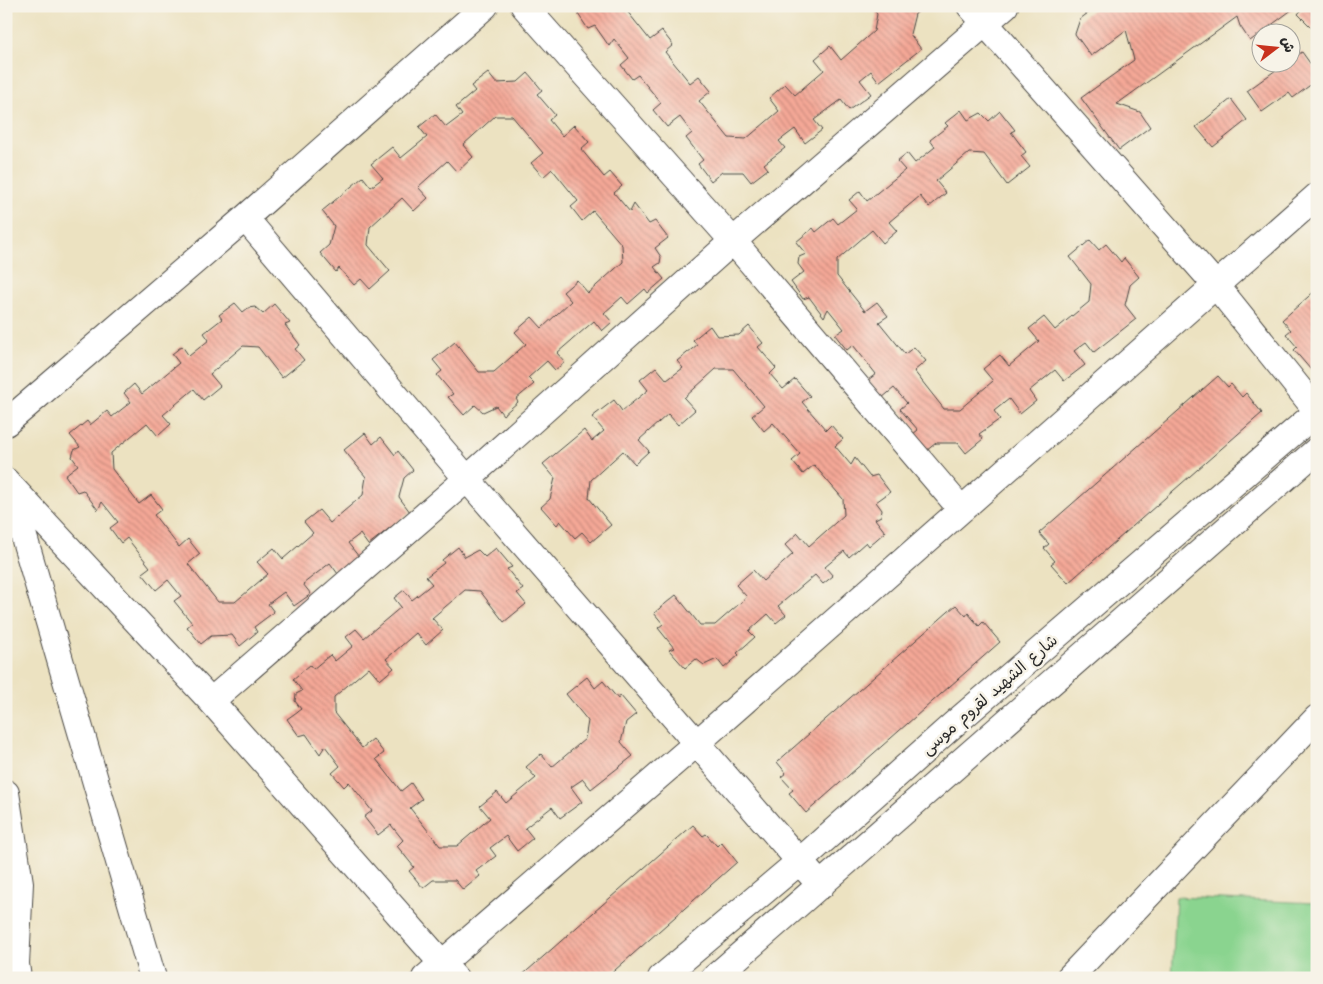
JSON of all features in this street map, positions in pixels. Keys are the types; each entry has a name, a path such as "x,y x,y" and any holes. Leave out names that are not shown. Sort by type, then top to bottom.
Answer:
{"street":[{"path":"6,423 246,218 485,6"},
{"path":"524,6 733,241 961,509"},
{"path":"211,701 467,479 733,241 978,15 1005,6"},
{"path":"978,15 1215,284 1317,411"},
{"path":"7,482 211,701 440,973 698,742 1317,196"},
{"path":"246,218 467,479 698,742 821,886"},
{"name":"شارع الشهيد لقروم موسى","path":"661,978 800,861 954,724 1317,411"},
{"name":"شارع الشهيد لقروم موسى","path":"714,978 1317,450"},
{"path":"7,482 153,978"},
{"path":"1069,978 1317,718"},
{"path":"6,794 19,869 12,909 18,978"}],"green space":[{"path":"1176,897 1317,903 1317,978 1172,978"}],"building":[{"path":"583,6 623,6 650,40 662,31 673,45 665,52 690,83 699,76 711,91 699,101 729,138 746,139 779,111 769,98 785,84 795,95 824,70 815,59 830,46 841,60 874,31 877,14 871,6 925,6 915,14 910,34 921,49 879,82 871,71 860,80 871,94 849,110 841,100 814,120 822,130 805,143 795,129 779,141 785,148 764,164 768,169 751,182 743,172 722,172 711,181 698,164 703,160 686,138 692,133 680,117 667,127 653,110 661,103 638,75 632,79 621,65 629,58 614,39 609,46 595,26 588,29 576,11"},
{"path":"1091,6 1297,6 1276,22 1250,22 1250,41 1240,26 1237,17 1117,104 1140,112 1150,127 1119,150 1081,98 1134,60 1126,30 1091,56 1075,34 1080,19 1092,10"},
{"path":"1305,6 1314,6 1317,9 1317,33 1298,14"},
{"path":"1302,52 1317,73 1317,80 1293,98 1289,93 1262,112 1247,91 1273,72 1300,72 1300,53"},
{"path":"488,73 496,83 518,82 528,73 542,90 537,94 555,115 549,120 562,136 574,125 589,142 581,149 604,177 610,172 622,186 614,193 630,212 634,204 649,224 655,221 668,238 655,248 661,257 660,263 654,267 664,279 648,293 645,289 628,304 622,297 604,313 612,322 602,331 594,321 557,353 565,362 555,370 547,361 528,378 534,384 516,399 518,402 503,415 496,406 483,412 475,405 464,415 448,397 453,394 437,375 442,371 433,360 455,342 479,372 494,372 526,344 515,332 532,317 542,328 571,301 563,292 577,280 588,293 623,262 622,245 593,211 582,221 571,207 578,201 552,169 543,177 531,163 543,153 512,116 495,116 463,145 473,157 457,172 447,161 418,187 428,198 414,211 402,198 370,227 368,245 390,271 370,289 361,279 354,285 339,268 336,272 320,253 329,245 334,226 322,211 363,177 371,187 383,178 371,164 392,147 401,158 427,137 419,127 435,114 446,127 462,115 456,107 475,91 471,86"},
{"path":"1231,99 1247,120 1213,147 1196,127"},
{"path":"961,110 968,120 981,113 989,121 1000,111 1015,130 1011,132 1026,152 1021,156 1030,167 1007,185 984,154 969,153 936,181 946,193 929,207 920,196 889,222 897,231 883,243 872,230 837,260 837,276 865,311 877,302 888,316 879,322 905,354 914,347 926,361 914,371 944,409 960,409 993,381 983,369 1000,355 1009,366 1039,341 1029,329 1044,317 1055,330 1089,302 1091,284 1070,257 1090,240 1099,250 1106,244 1121,262 1124,258 1139,277 1130,285 1125,305 1136,319 1094,352 1086,342 1074,351 1085,365 1064,381 1055,370 1029,391 1036,401 1020,414 1009,399 994,411 1000,419 979,434 983,439 966,453 958,443 936,443 926,451 913,434 918,430 900,409 907,403 894,388 882,398 868,380 876,374 853,345 847,350 835,335 844,329 828,309 824,317 809,297 803,299 791,282 804,272 798,264 799,257 806,254 796,242 813,228 816,232 833,218 838,224 857,209 849,200 860,191 867,201 905,170 897,161 907,153 915,163 935,147 930,140 948,126 945,123"},
{"path":"1317,289 1317,365 1311,370 1294,350 1297,347 1286,334 1291,330 1282,320"},
{"path":"235,303 243,312 248,308 255,307 263,314 274,304 290,323 285,325 300,345 295,349 304,360 282,378 258,347 243,346 210,374 220,386 203,400 194,389 163,415 171,424 158,436 147,423 111,453 112,469 139,504 151,495 162,509 154,515 179,547 188,539 200,554 188,564 218,602 235,602 268,574 257,562 274,548 283,559 313,533 304,522 319,510 330,523 363,495 366,477 344,450 365,433 373,444 381,437 395,455 398,451 413,470 404,478 399,497 410,512 368,545 360,534 348,543 359,557 338,574 330,563 303,584 311,594 294,606 284,592 268,604 274,612 254,627 257,632 240,646 232,635 211,636 201,644 187,627 192,623 174,601 181,596 168,580 156,590 142,573 150,567 127,538 121,543 110,528 118,522 102,502 98,510 83,490 77,492 65,475 78,465 72,457 74,450 80,447 70,435 87,421 90,425 107,411 112,417 131,402 124,393 134,384 142,394 179,363 172,354 182,346 189,356 209,340 204,333 222,319 219,315"},
{"path":"710,326 717,336 739,335 749,326 763,343 758,347 776,368 770,374 783,389 795,379 810,396 802,402 826,430 831,425 843,439 835,446 851,465 855,458 870,477 877,475 890,492 876,502 882,510 881,516 875,519 885,532 869,546 866,542 849,557 844,551 825,567 833,576 823,584 815,575 778,606 786,615 776,623 768,614 749,631 755,637 724,668 717,659 704,665 696,659 685,668 669,650 674,648 658,628 663,624 654,613 676,595 700,625 715,625 747,597 736,585 753,570 763,581 793,554 785,545 798,533 809,546 844,515 843,499 814,465 803,474 792,461 800,454 773,423 764,431 752,416 764,406 733,369 716,369 684,398 695,410 678,425 668,414 639,440 649,451 635,464 623,451 591,480 589,498 611,525 591,542 582,532 575,538 560,521 557,525 541,507 550,499 555,478 543,464 584,430 592,441 604,431 592,417 614,400 622,411 648,390 640,380 656,367 667,380 683,368 677,361 697,345 693,340"},
{"path":"1218,376 1228,387 1231,384 1242,397 1246,393 1262,413 1068,583 1051,564 1055,561 1044,548 1049,544 1039,533"},
{"path":"458,547 465,557 478,550 485,557 496,548 512,567 507,569 523,589 517,593 526,604 504,622 480,591 465,590 432,618 443,630 426,645 416,633 386,659 394,668 380,680 369,667 334,697 334,713 362,748 373,739 384,753 376,759 401,791 411,783 422,799 410,808 440,846 457,846 490,818 480,806 497,792 506,803 536,778 526,767 541,754 552,767 585,739 588,721 566,694 587,677 595,688 603,681 618,699 620,695 636,714 626,722 621,742 633,756 591,789 583,779 571,787 582,802 560,818 552,807 525,828 533,838 517,851 506,836 490,848 496,856 476,871 480,876 463,890 455,880 433,880 423,888 409,871 414,867 397,846 403,840 391,825 378,835 364,817 372,811 349,782 344,787 332,773 340,766 325,746 320,754 306,734 299,736 287,719 301,709 295,701 296,694 302,691 293,679 310,665 313,669 330,655 335,661 353,646 346,637 356,629 364,638 401,607 394,598 404,590 412,600 432,584 426,577 444,563 442,560"},
{"path":"956,605 966,616 968,613 979,626 983,622 1000,642 806,813 789,793 793,790 781,777 786,773 777,762"},
{"path":"693,825 703,836 706,834 717,846 721,842 737,862 606,978 519,978"}]}
